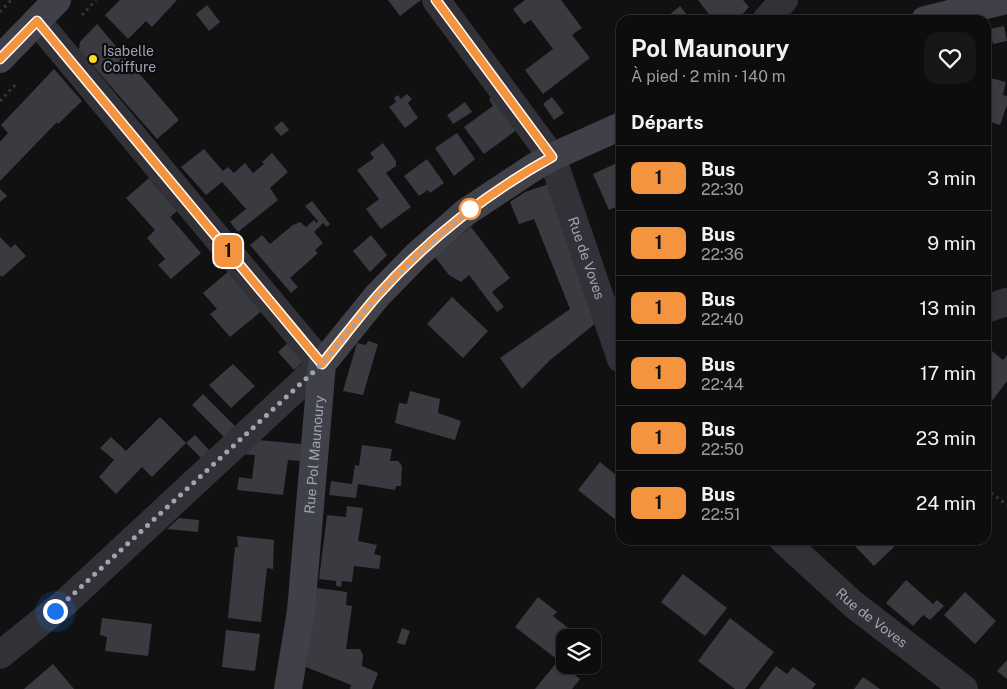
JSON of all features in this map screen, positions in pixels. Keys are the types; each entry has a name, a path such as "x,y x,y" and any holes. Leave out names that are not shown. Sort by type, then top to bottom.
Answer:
{"street":[{"path":"0,59 57,0"},
{"name":"Rue de Voves","path":"436,0 552,157 616,344"},
{"path":"770,15 784,0"},
{"path":"945,15 1006,0"},
{"path":"37,21 322,364"},
{"path":"0,656 68,600 322,364 377,296 417,256 466,212 534,167 616,128"},
{"path":"991,307 1007,303"},
{"name":"Rue Pol Maunoury","path":"288,689 301,612 322,364"},
{"name":"Rue de Voves","path":"788,545 854,605 964,689"}],"path":[{"path":"0,12 11,0"},
{"path":"991,493 1007,505"}],"building":[{"path":"120,0 177,0 152,27 146,21 128,39 105,15"},
{"path":"388,0 421,0 400,16"},
{"path":"525,0 561,0 582,28 572,35 590,58 543,94 525,70 553,49 531,20 524,24 513,9"},
{"path":"698,0 743,0 749,7 742,15 710,15"},
{"path":"207,5 220,22 209,31 196,14"},
{"path":"680,6 687,15 669,15"},
{"path":"97,24 179,120 157,139 79,50 80,42"},
{"path":"1004,26 1007,41 993,44 991,29"},
{"path":"54,69 82,101 58,124 57,122 0,181 0,142 8,133 1,125"},
{"path":"991,78 1006,82 1003,95 1007,96 1007,105 1000,125 991,122"},
{"path":"407,94 412,99 408,103 418,118 405,128 389,107 396,102 394,98 398,95 401,99"},
{"path":"493,96 518,129 484,154 464,127 493,106 489,99"},
{"path":"552,97 564,113 554,120 543,104"},
{"path":"465,102 472,112 453,124 447,115"},
{"path":"282,121 289,130 281,136 274,128"},
{"path":"457,133 475,159 454,176 435,148"},
{"path":"383,143 396,161 396,166 386,173 411,207 381,229 366,209 379,199 357,170 374,158 370,153"},
{"path":"204,149 223,171 228,167 234,173 245,163 253,173 264,164 262,162 272,153 288,172 270,188 278,200 238,232 230,222 246,209 222,182 206,195 181,167"},
{"path":"427,159 444,183 430,193 428,190 419,196 404,176"},
{"path":"616,163 616,207 609,210 593,174"},
{"path":"149,178 177,211 170,217 201,253 171,279 158,265 165,259 147,238 155,230 126,198"},
{"path":"549,184 597,322 549,361 522,389 500,358 570,309 534,219 519,224 510,202 525,192"},
{"path":"0,189 7,196 0,202"},
{"path":"312,201 330,224 327,227 323,223 314,232 323,243 315,250 318,253 290,278 298,287 291,293 250,245 262,235 270,244 294,224 300,222 306,227 314,220 317,223 318,221 305,206"},
{"path":"471,227 510,278 492,292 504,307 497,312 469,275 461,282 449,275 435,257"},
{"path":"371,235 387,255 370,272 353,251"},
{"path":"0,237 11,248 15,244 26,256 2,277 0,275"},
{"path":"229,271 263,310 230,337 210,314 217,309 203,293"},
{"path":"452,297 488,331 463,358 427,324"},
{"path":"290,341 303,362 294,370 278,352"},
{"path":"368,341 378,344 363,395 343,391 357,343 366,345"},
{"path":"991,350 1003,360 1007,355 1007,381 991,402"},
{"path":"233,364 255,386 231,408 209,385"},
{"path":"410,391 440,399 438,413 461,421 455,440 395,423 399,403 407,404"},
{"path":"203,394 235,426 224,437 192,405"},
{"path":"160,417 186,443 152,477 142,467 116,494 99,477 114,460 100,448 111,437 126,451"},
{"path":"195,435 210,451 201,458 186,443"},
{"path":"258,440 302,444 300,461 288,460 283,495 237,490 239,477 252,479 255,455 242,454"},
{"path":"362,445 392,449 390,461 398,461 402,466 401,486 396,486 395,490 358,484 356,498 329,495 331,481 352,484 355,465 359,466"},
{"path":"600,462 616,475 616,520 578,490"},
{"path":"347,506 363,508 358,541 377,545 374,554 381,556 379,569 354,566 352,582 342,581 341,587 336,586 336,581 319,579 327,515 346,517"},
{"path":"179,518 199,520 198,532 167,529"},
{"path":"237,536 274,540 273,569 267,568 261,622 228,618 235,547 238,547"},
{"path":"854,545 896,545 874,566"},
{"path":"683,574 727,608 705,636 661,602"},
{"path":"906,580 933,604 937,600 944,606 930,620 923,615 913,626 886,603"},
{"path":"317,588 347,592 346,605 352,606 346,649 360,649 363,655 362,666 378,673 372,689 350,689 351,685 306,667"},
{"path":"965,592 996,621 975,644 944,615"},
{"path":"538,597 557,612 553,616 569,629 556,629 556,658 515,627"},
{"path":"102,618 152,624 148,656 105,651 107,637 100,635"},
{"path":"730,618 774,652 745,689 735,689 698,661"},
{"path":"402,628 410,631 405,645 397,643"},
{"path":"226,630 260,634 255,671 222,667"},
{"path":"1007,660 1007,679 997,671"},
{"path":"556,663 556,674 573,674 580,679 572,689 535,689"},
{"path":"53,664 74,689 24,689"},
{"path":"776,666 787,674 793,667 816,684 812,689 759,689"},
{"path":"863,677 880,689 854,689"}],"bus line":[{"name":"1","path":"0,59 37,21 322,364 377,296 417,256 466,212 552,157 436,0"}],"place":[{"name":"Isabelle Coiffure","path":"93,59"}],"route":[{"path":"55,611 322,364 377,296 417,256 470,209"}]}
